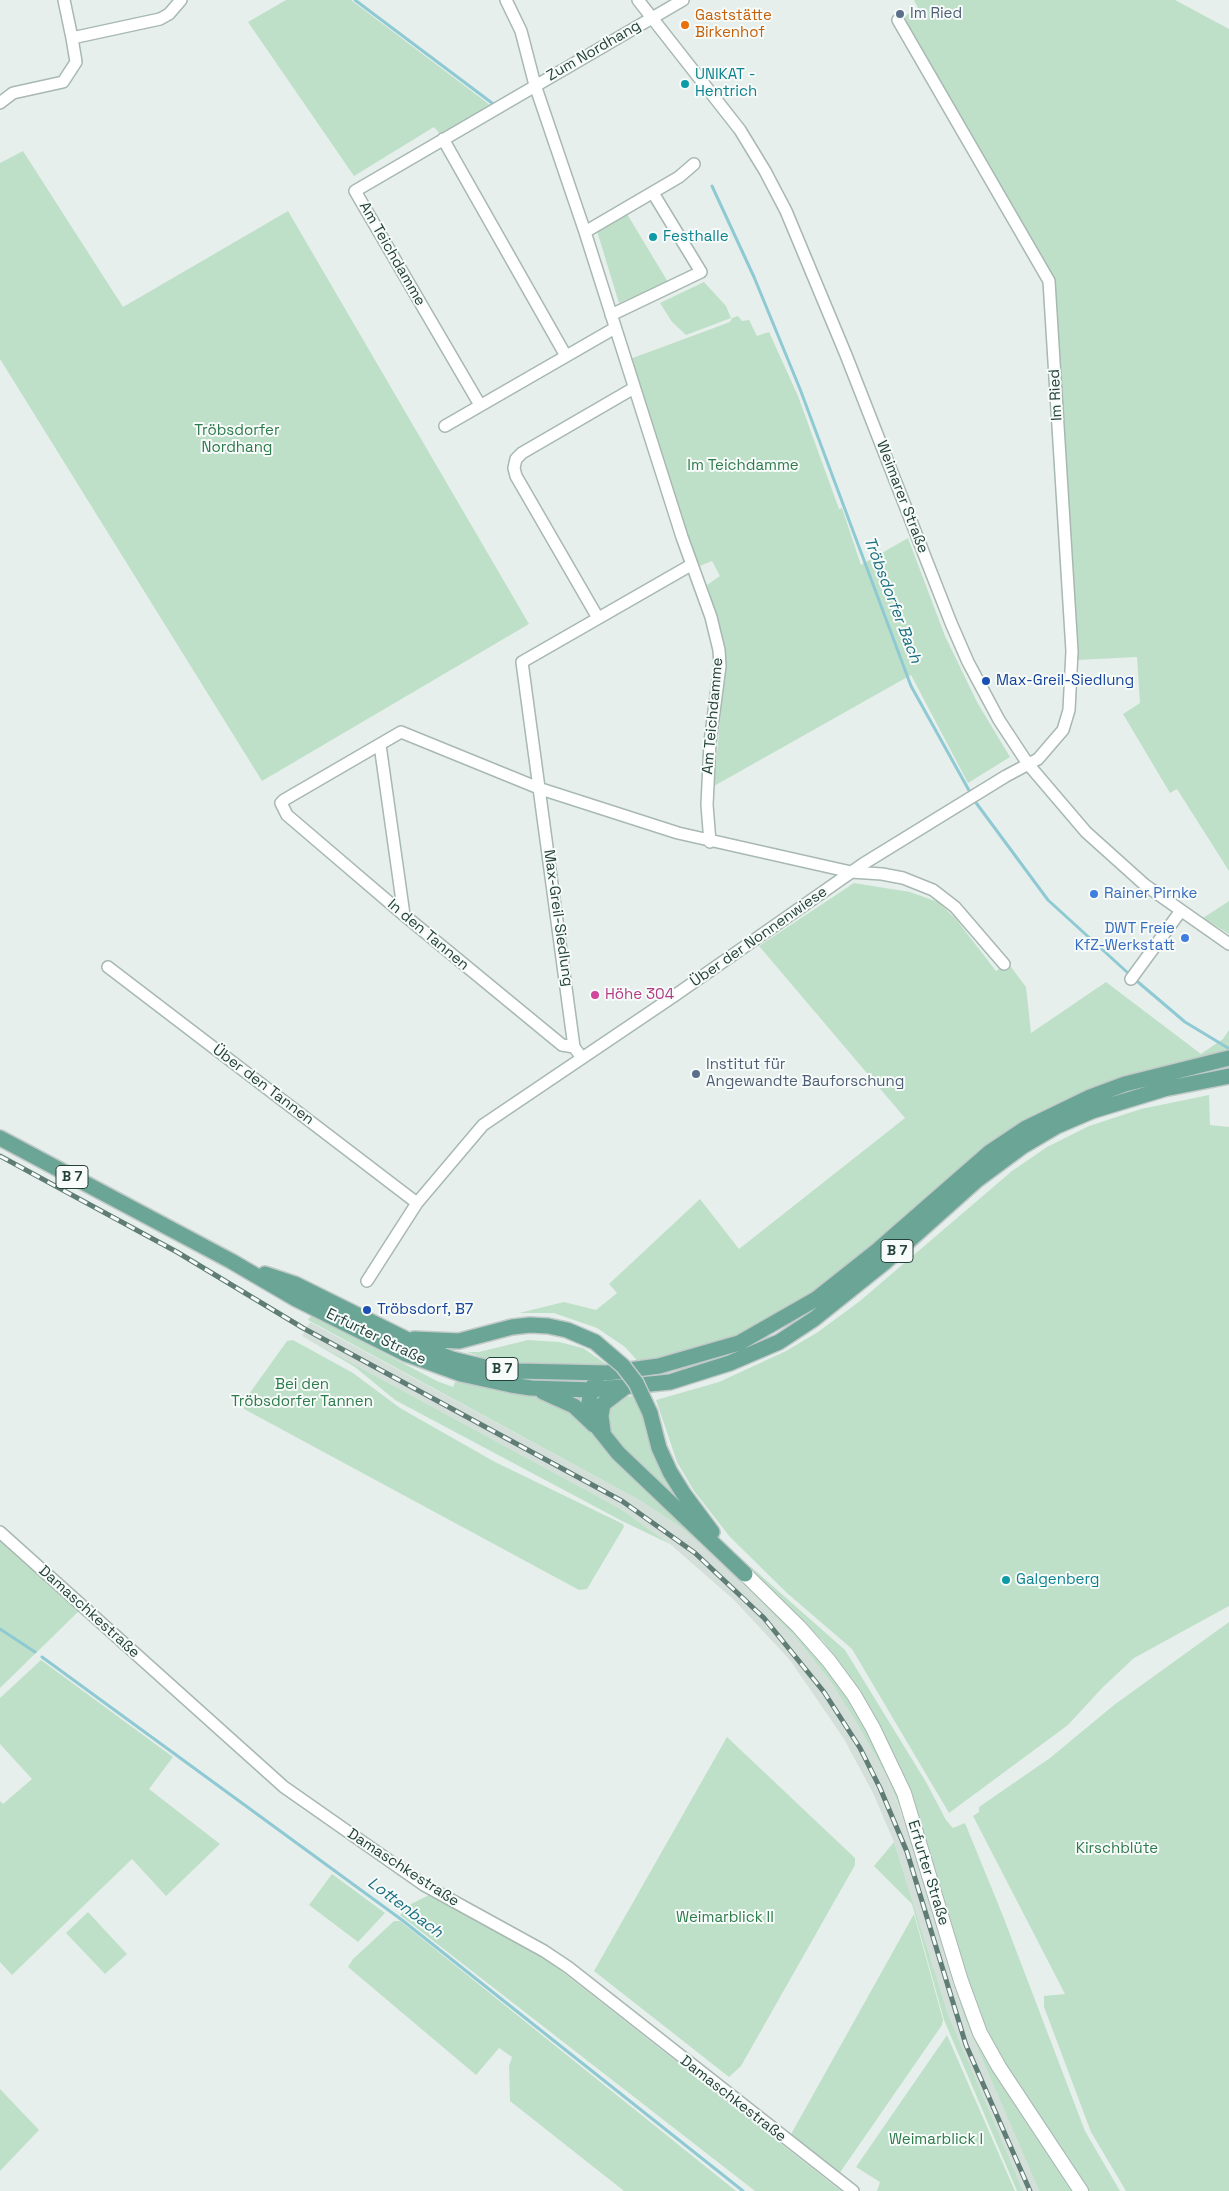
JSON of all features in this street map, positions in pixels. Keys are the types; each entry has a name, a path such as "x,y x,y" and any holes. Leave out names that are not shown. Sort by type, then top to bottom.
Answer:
{"main road":[{"name":"B 7","path":"402,1339 445,1356 485,1367 518,1371 607,1373 659,1366 739,1344 816,1300 879,1249 990,1152 1026,1128 1058,1111 1116,1088 1229,1058"},
{"name":"B 7","path":"532,1388 591,1390 670,1382 698,1375 779,1342 814,1319 884,1263 999,1163 1057,1126 1092,1111 1134,1097 1229,1076"},
{"name":"Erfurter Straße","path":"0,1138 296,1299 406,1354 461,1374 532,1388"},
{"name":"Erfurter Straße","path":"231,1262 295,1284 402,1339"},
{"name":"B 7","path":"402,1339 459,1341 512,1326 530,1325 568,1330 595,1342 624,1366 636,1382 650,1413 660,1448 676,1482 745,1574"},
{"path":"607,1373 596,1382 591,1390 589,1403 591,1416 607,1439"},
{"path":"607,1439 600,1416 603,1404 608,1398 626,1387"},
{"path":"532,1388 574,1406 630,1465 745,1574"}],"street":[{"path":"0,103 13,93 63,82 76,62 64,0"},
{"path":"72,38 160,19 169,14 181,0"},
{"path":"506,0 521,30 535,85"},
{"name":"Weimarer Straße","path":"638,0 740,130 782,203 843,346 958,639 999,720 1028,764 1093,838 1145,885 1180,912 1229,944"},
{"name":"Zum Nordhang","path":"535,85 683,0"},
{"name":"Im Ried","path":"898,20 1049,281 1072,651 1069,710 1062,730 1038,759 1028,764"},
{"name":"Am Teichdamme","path":"480,405 355,191 535,85 585,232 691,564 711,617 719,650 720,666 710,742 707,798 710,842"},
{"path":"443,139 566,356"},
{"path":"585,232 679,177 694,164"},
{"path":"611,315 701,272 653,193"},
{"path":"445,426 615,328"},
{"path":"634,388 522,453 516,459 514,468 516,476 598,618 691,564"},
{"name":"Max-Greil-Siedlung","path":"574,1047 541,789 522,662 598,618"},
{"path":"404,915 380,744 402,732 541,789 710,842 850,872 882,874 903,878 934,890 955,908 1004,964"},
{"name":"In den Tannen","path":"380,744 293,794 281,804 287,815 404,915 562,1045 574,1047 582,1058"},
{"name":"Über der Nonnenwiese","path":"367,1281 418,1203 483,1125 850,872 1028,764"},
{"path":"1131,979 1180,912"},
{"name":"Über den Tannen","path":"108,967 418,1203"},
{"name":"Damaschkestraße","path":"0,1532 284,1787 424,1886 544,1951 568,1967 852,2191"},
{"name":"Erfurter Straße","path":"745,1574 799,1627 829,1661 854,1695 873,1728 891,1763 907,1803 961,1981 980,2033 999,2068 1081,2191"}],"shaded area":[{"path":"310,1322 641,1501 679,1526 724,1564 796,1638 831,1682 885,1773 905,1822 964,2017 1039,2191 1023,2191 969,2070 949,2017 894,1842 873,1793 844,1739 790,1660 733,1599 670,1544 619,1508 302,1336"}],"green space":[{"path":"286,0 351,0 490,105 441,135 434,127 354,176 248,22"},
{"path":"914,0 1175,0 1229,29 1229,871 1177,789 1170,793 1123,714 1140,703 1137,657 1077,660 1051,281 900,19 918,8"},
{"name":"Tröbsdorfer Nordhang","path":"23,151 123,307 288,211 529,624 262,781 0,359 0,163"},
{"path":"627,214 668,282 619,303 597,231"},
{"path":"704,282 726,306 731,318 686,335 672,322 660,303"},
{"name":"Im Teichdamme","path":"738,316 742,321 749,320 757,336 769,332 798,396 839,509 824,515 842,508 861,565 908,538 945,636 977,702 1010,757 968,783 911,675 714,786 726,654 707,585 720,576 712,561 697,567 630,359 730,322 732,318"},
{"path":"854,883 910,892 938,902 955,918 996,971 1008,963 1026,987 1031,1033 1106,982 1201,1054 1223,1039 1229,1030 1229,1054 1125,1080 876,1243 803,1300 731,1340 642,1366 625,1347 597,1328 554,1313 519,1313 564,1302 596,1310 617,1293 609,1284 700,1199 739,1249 905,1118 759,946"},
{"path":"1229,901 1229,934 1203,918"},
{"path":"1209,1095 1210,1125 1229,1127 1229,1606 1134,1658 1103,1687 1068,1725 949,1813 852,1649 787,1593 730,1537 694,1491 677,1462 656,1400 719,1382 786,1351 818,1332 860,1301 1012,1171 1047,1147 1089,1126 1141,1109"},
{"path":"313,1316 437,1381 453,1387 455,1382 478,1384 544,1397 564,1404 586,1423 614,1457 773,1607 821,1658 860,1714 898,1793 964,2005 1076,2191 1039,2191 964,2017 906,1822 885,1773 831,1682 796,1638 724,1564 679,1526 641,1501 308,1320"},
{"path":"302,1336 619,1508 670,1544 622,1521 395,1400 355,1367"},
{"name":"Bei den Tröbsdorfer Tannen","path":"293,1340 353,1373 400,1408 495,1462 623,1524 624,1527 587,1589 579,1590 244,1409 244,1401 287,1341"},
{"path":"528,1340 559,1342 583,1348 609,1366 520,1365 490,1360 467,1352 479,1352"},
{"path":"632,1396 638,1399 679,1494 674,1498 630,1456 616,1439 609,1425 608,1409 618,1399"},
{"path":"0,1539 80,1610 0,1688"},
{"path":"750,1566 845,1650 926,1782 946,1820 953,1828 965,1823 1003,1916 1085,2131 1120,2191 1086,2191 994,2050 967,1984 908,1789 888,1744 836,1658 822,1640 766,1588"},
{"name":"Kirschblüte","path":"1229,1622 1229,2191 1126,2191 1091,2132 1044,2007 1044,1996 1065,1994 973,1816 979,1812 979,1807 1050,1758 1114,1705"},
{"path":"41,1660 173,1757 149,1789 220,1844 166,1896 132,1859 12,1975 0,1962 0,1801 3,1804 32,1779 0,1744 0,1698"},
{"name":"Weimarblick II","path":"727,1737 855,1858 855,1865 741,2066 729,2077 594,1971"},
{"path":"894,1842 949,2017 1023,2191 1017,2191 944,2020 912,1904 874,1866"},
{"path":"332,1874 385,1913 358,1942 309,1905"},
{"path":"429,1895 546,1959 841,2191 755,2191 400,1915 411,1904"},
{"path":"88,1912 127,1954 105,1974 66,1933"},
{"path":"914,1914 943,2020 942,2025 839,2174 790,2136"},
{"path":"394,1921 400,1921 736,2191 624,2191 510,2101 509,2066 512,2057 499,2048 476,2075 348,1967 353,1959"},
{"name":"Weimarblick I","path":"947,2035 1015,2191 877,2191 880,2182 856,2167"},
{"path":"0,2089 39,2130 0,2171"}],"waterway":[{"path":"355,0 492,103"},
{"name":"Tröbsdorfer Bach","path":"712,186 754,277 800,389 911,686 971,794"},
{"name":"Tröbsdorfer Bach","path":"974,800 1048,900 1128,973"},
{"name":"Tröbsdorfer Bach","path":"1138,982 1185,1022 1228,1048"},
{"name":"Lottenbach","path":"0,1629 35,1652"},
{"name":"Lottenbach","path":"42,1657 402,1920 743,2191"}],"railway":[{"path":"0,1156 177,1252 303,1328 622,1501 695,1553 764,1618 824,1692 860,1748 880,1788 907,1852 966,2045 1030,2191"}],"place":[{"name":"Im Ried","path":"900,14"},
{"name":"Gaststätte Birkenhof","path":"685,25"},
{"name":"UNIKAT - Hentrich","path":"685,84"},
{"name":"Festhalle","path":"653,237"},
{"name":"Max-Greil-Siedlung","path":"986,681"},
{"name":"Rainer Pirnke","path":"1094,894"},
{"name":"DWT Freie KfZ-Werkstatt","path":"1185,938"},
{"name":"Höhe 304","path":"595,995"},
{"name":"Institut für Angewandte Bauforschung","path":"696,1074"},
{"name":"Tröbsdorf, B7","path":"367,1310"},
{"name":"Galgenberg","path":"1006,1580"}]}
